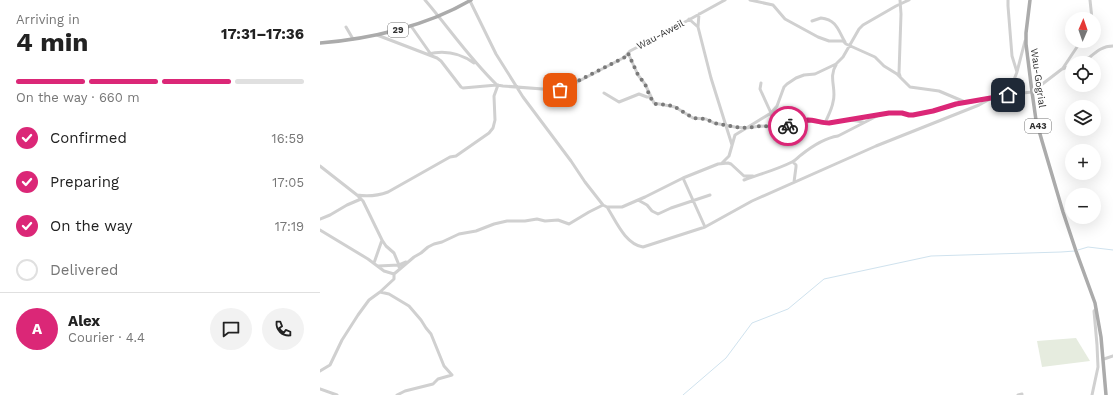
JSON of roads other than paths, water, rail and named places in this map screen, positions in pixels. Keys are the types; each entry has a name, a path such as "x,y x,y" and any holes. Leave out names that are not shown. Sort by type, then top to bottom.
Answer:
{"main road":[{"name":"29","path":"320,43 377,35 411,26 438,16 470,0"},
{"name":"Wau-Gogrial","path":"1030,0 1026,39 1036,120 1076,250 1093,296 1096,309"},
{"name":"A43","path":"1096,309 1104,359 1105,394"}],"street":[{"path":"425,0 480,68"},
{"path":"470,0 496,54 523,97 603,206"},
{"name":"Wau-Aweil","path":"428,54 441,61 463,88 498,85 560,90 625,57 630,50 725,0"},
{"path":"750,0 773,5 785,19 818,36 829,40 843,41 875,57 884,66 901,78 910,88 939,91 967,102"},
{"path":"722,163 729,156 735,135 771,113 777,106 784,87 787,84 796,78 804,75 815,74 836,64 844,57 848,44 863,25 900,2 909,0"},
{"path":"1008,0 1012,56 1016,72"},
{"path":"1090,0 1091,12"},
{"path":"900,2 901,78"},
{"path":"699,14 698,27 711,78 732,145"},
{"path":"812,21 821,18 834,23 848,44"},
{"path":"689,19 698,27"},
{"path":"411,26 428,54"},
{"path":"346,27 353,39"},
{"path":"357,195 370,197 379,196 450,157 456,156 489,134 495,120 494,96 498,85 470,60 455,53 442,52 428,54 377,35"},
{"path":"1008,95 1026,39"},
{"path":"1090,56 1096,51 1113,46"},
{"path":"628,53 638,75 645,84 650,97 655,104 675,107 693,118 706,119 714,123 746,128 794,125 808,120 825,123 896,112 913,115 949,105 1032,92 1062,69 1077,48"},
{"path":"825,123 834,102 832,77 833,69 836,64"},
{"path":"761,83 760,89 771,113 773,126"},
{"path":"604,94 619,102 639,94 650,97"},
{"path":"607,207 628,239 639,246 647,246 704,227 794,182 876,146 979,105 992,98"},
{"path":"744,180 793,162 807,150 816,145 880,115"},
{"path":"849,120 863,122"},
{"path":"793,162 796,165 794,182"},
{"path":"320,372 330,365 342,340 369,300 394,279 394,274 434,244 459,234 476,231 507,221 537,219 544,221 558,220 569,224 588,212 603,206 622,206 638,200 683,178 722,163 731,164 744,176 753,176"},
{"path":"320,166 361,199 382,240 394,253 400,270"},
{"path":"683,178 704,227"},
{"path":"638,200 647,205 657,214 710,195"},
{"path":"320,219 361,199"},
{"path":"320,230 374,263 384,271 394,274"},
{"path":"374,263 382,240"},
{"path":"378,266 399,265 408,262"},
{"path":"380,292 389,294 408,306 421,320 431,334 444,366 452,375 438,379 433,384 405,391 397,395"},
{"path":"1092,395 1098,367 1094,311 1096,309"},
{"path":"1104,359 1113,356"},
{"path":"320,388 337,395"}],"waterway":[{"path":"1078,250 1088,247 1113,250"},
{"path":"683,395 726,358 752,323 788,309 824,279 931,256 1075,251"}]}
